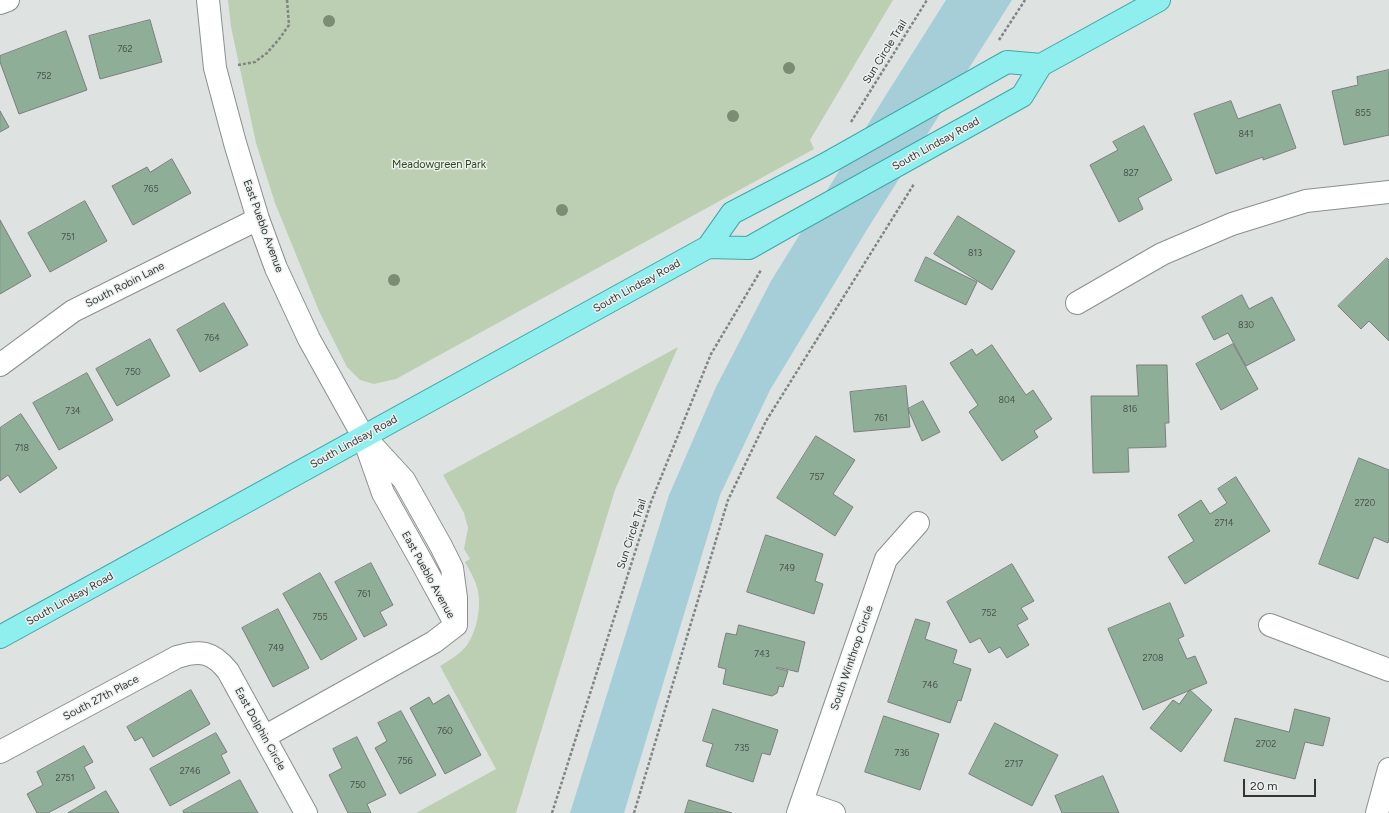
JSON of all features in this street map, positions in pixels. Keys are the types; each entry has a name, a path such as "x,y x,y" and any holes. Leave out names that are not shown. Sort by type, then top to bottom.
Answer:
{"main road":[{"path":"1041,64 1159,0"},
{"name":"South Lindsay Road","path":"0,637 708,247 732,213 824,165 1007,62 1041,64 1022,96 749,248 708,247"}],"street":[{"path":"0,3 8,0"},
{"name":"East Pueblo Avenue","path":"208,0 215,68 235,143 258,219 276,268 309,339 363,436 404,480 452,568 456,598 456,625 434,642 264,737"},
{"path":"1077,303 1162,254 1232,224 1306,201 1389,192"},
{"name":"South Robin Lane","path":"0,365 73,311 258,219"},
{"name":"South Winthrop Circle","path":"800,807 886,559 918,523"},
{"path":"1270,625 1389,670"},
{"name":"South 27th Place","path":"0,752 177,657 195,652 204,653"},
{"name":"East Dolphin Circle","path":"204,653 213,657 228,671 306,813"},
{"path":"1377,813 1389,769"},
{"path":"800,807 834,813"}],"path":[{"path":"215,68 254,62 267,53 289,25 287,0"},
{"name":"Sun Circle Trail","path":"857,112 927,0"},
{"path":"1007,29 1025,0"},
{"path":"634,813 728,500 766,421 908,192"},
{"name":"Sun Circle Trail","path":"552,813 651,502 711,354 759,272"}],"green space":[{"name":"Meadowgreen Park","path":"228,0 893,0 810,140 814,149 396,379 374,384 360,380 347,367 319,311 275,203 256,143 231,27"},
{"path":"678,347 615,490 516,813 416,813 496,769 440,666 458,654 467,645 476,626 479,605 477,587 465,562 470,559 464,549 468,528 464,513 443,475"}],"water":[{"path":"946,0 1012,0 868,228 770,390 720,495 624,813 570,813 669,495 716,387 771,281"}],"building":[{"path":"150,20 162,62 100,79 89,36"},
{"path":"66,31 87,90 19,114 0,62 0,56"},
{"path":"1389,70 1389,135 1344,145 1332,91 1358,85 1357,77"},
{"path":"1231,101 1238,119 1280,104 1296,148 1263,160 1263,157 1216,174 1194,114"},
{"path":"0,111 9,127 0,132"},
{"path":"1144,126 1172,180 1138,198 1143,209 1119,222 1090,165 1118,150 1113,142"},
{"path":"172,159 191,193 133,225 112,186 147,167 150,172"},
{"path":"85,201 107,241 50,272 28,233"},
{"path":"958,216 1015,251 992,290 934,254"},
{"path":"0,220 31,276 0,294"},
{"path":"926,257 977,282 966,305 915,281"},
{"path":"1387,258 1389,260 1389,341 1369,321 1361,329 1338,306"},
{"path":"1242,295 1249,309 1272,297 1295,340 1246,366 1228,333 1214,340 1202,317"},
{"path":"224,303 248,345 200,372 177,330"},
{"path":"150,339 170,376 117,406 96,369"},
{"path":"1233,344 1258,389 1221,410 1196,364"},
{"path":"992,345 1026,395 1033,390 1052,419 1034,431 1038,437 1002,461 969,412 978,405 950,363 972,349 976,355"},
{"path":"1137,365 1167,365 1169,423 1165,423 1166,447 1128,448 1129,472 1093,473 1091,396 1138,396"},
{"path":"87,373 113,420 59,450 33,403"},
{"path":"906,386 910,427 854,432 850,392"},
{"path":"923,401 940,432 922,441 908,409"},
{"path":"21,414 57,468 20,493 8,475 0,481 0,428"},
{"path":"816,436 855,460 833,494 853,507 835,536 777,498"},
{"path":"1359,458 1389,470 1389,540 1388,543 1374,537 1358,579 1319,564"},
{"path":"1236,477 1270,531 1185,584 1168,557 1194,541 1178,515 1201,500 1210,514 1227,503 1218,489"},
{"path":"766,535 823,554 815,581 823,584 814,614 747,592"},
{"path":"371,563 393,605 380,612 387,625 364,637 335,582"},
{"path":"1012,564 1034,601 1021,608 1028,619 1017,625 1029,645 1007,658 1000,647 989,653 980,638 970,643 947,602"},
{"path":"320,573 357,639 321,660 283,594"},
{"path":"1170,603 1184,636 1178,639 1187,659 1195,656 1207,683 1143,710 1108,629"},
{"path":"278,609 309,668 273,687 242,628"},
{"path":"916,619 930,623 925,639 957,650 953,663 971,669 961,701 958,700 950,723 888,702"},
{"path":"739,625 805,642 798,672 776,668 788,671 783,687 779,686 777,693 772,696 723,684 726,669 718,667 726,633 736,635"},
{"path":"191,690 210,724 153,757 142,737 135,741 127,727"},
{"path":"1190,690 1212,710 1181,752 1150,728 1173,700 1179,704"},
{"path":"449,695 481,755 445,774 410,708 429,697 433,704"},
{"path":"713,709 778,730 770,755 762,753 753,782 706,766 713,744 703,741"},
{"path":"1295,709 1330,718 1323,746 1305,742 1295,779 1224,761 1235,718 1289,732"},
{"path":"401,711 436,775 400,794 375,748 387,741 378,723"},
{"path":"884,716 939,734 920,790 865,772"},
{"path":"995,723 1058,755 1032,806 969,774"},
{"path":"216,733 227,752 221,755 230,773 170,806 150,769"},
{"path":"357,737 386,795 367,804 371,813 348,813 329,775 342,768 333,749"},
{"path":"84,746 93,762 84,767 95,788 48,813 37,813 27,794 43,785 37,772"},
{"path":"1103,776 1119,813 1062,813 1055,796"},
{"path":"240,780 258,813 184,813 183,811"},
{"path":"106,791 119,813 68,813"},
{"path":"689,800 732,813 685,813"}]}
